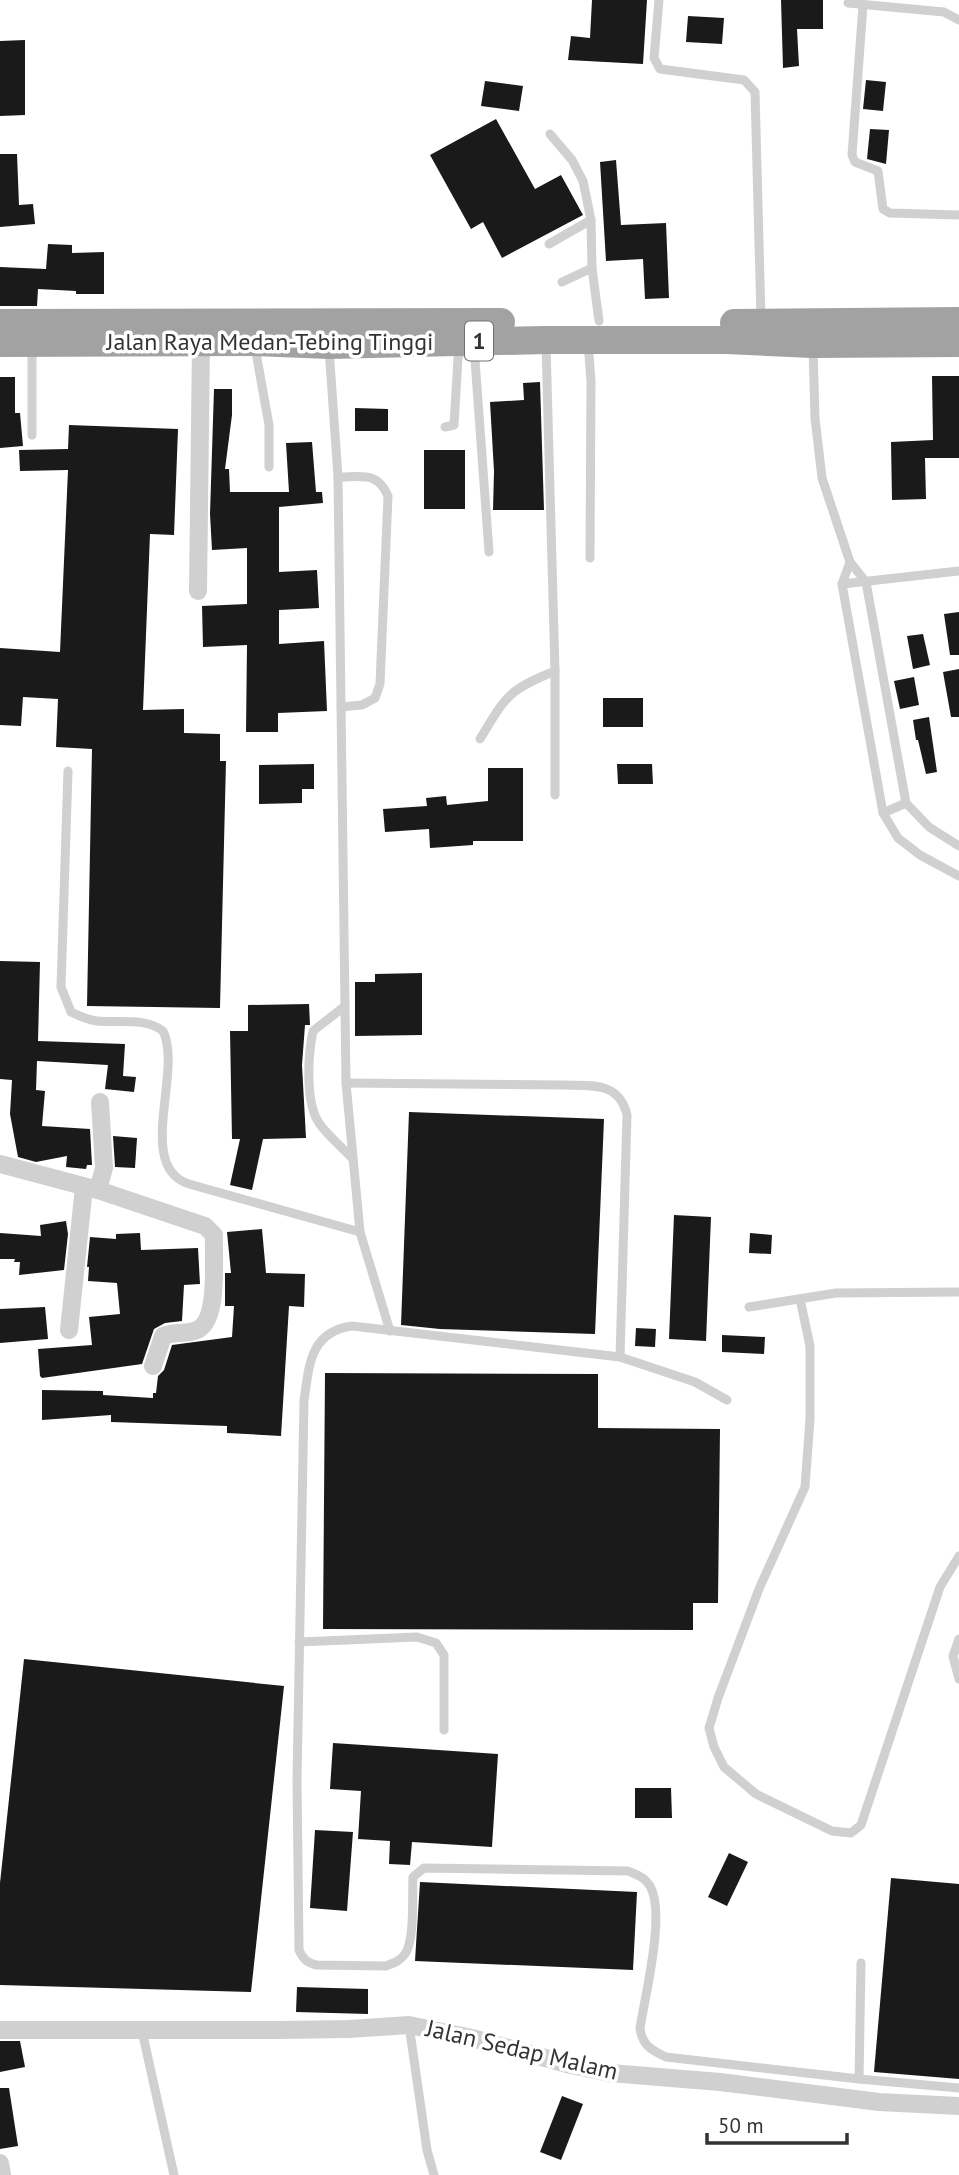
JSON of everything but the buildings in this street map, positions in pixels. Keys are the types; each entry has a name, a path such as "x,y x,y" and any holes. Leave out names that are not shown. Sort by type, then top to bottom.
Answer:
{"highway":[{"name":"Jalan Raya Medan-Tebing Tinggi","path":"0,343 254,342 474,346 546,340 593,331 761,323 959,321"},
{"name":"Jalan Raya Medan-Tebing Tinggi","path":"0,323 593,331 812,344 959,343"}],"street":[{"path":"198,591 201,343"},
{"path":"69,1329 91,1189 104,1168 100,1102"},
{"path":"0,1164 91,1189 205,1226 214,1235 212,1306 206,1324 188,1334 172,1333 163,1336 153,1366"},
{"name":"Jalan Sedap Malam","path":"0,2030 349,2029 409,2025 610,2073 784,2089 879,2102 959,2106"},
{"path":"0,2163 2,2175"}],"lane":[{"path":"659,0 654,58 660,69 744,80 755,92 761,323"},
{"path":"848,3 944,12 959,20"},
{"path":"863,5 852,155 855,162 878,171 883,209 890,213 959,215"},
{"path":"550,134 572,160 583,181 591,220 593,331 590,558"},
{"path":"550,244 591,220"},
{"path":"562,282 592,268"},
{"path":"546,340 555,671 555,795"},
{"path":"254,342 269,425 270,467"},
{"path":"32,343 32,435"},
{"path":"812,344 815,418 822,478 850,562 866,582 906,803 929,827 957,843"},
{"path":"329,345 338,477 346,1083 360,1232 390,1331"},
{"path":"445,427 454,425 459,354 474,346 489,552"},
{"path":"338,477 370,477 382,483 388,496 380,684 375,698 362,705 341,707"},
{"path":"850,562 842,584 883,813 898,838 920,855 959,876"},
{"path":"842,584 959,570"},
{"path":"480,739 502,702 511,693 523,684 555,671"},
{"path":"68,771 61,987 71,1012 80,1017 94,1021 150,1023 163,1031 169,1050 163,1154 169,1172 177,1181 360,1232"},
{"path":"883,813 906,803"},
{"path":"345,1006 313,1031 310,1043 310,1092 312,1109 320,1123 353,1159"},
{"path":"346,1083 593,1086 616,1092 627,1115 620,1357"},
{"path":"748,1307 836,1293 959,1292"},
{"path":"800,1299 810,1346 810,1419 805,1487 759,1590 709,1728 714,1748 724,1767 756,1794 832,1831 851,1833 861,1825 940,1587 959,1556"},
{"path":"727,1400 685,1378 620,1357 352,1326 340,1328 315,1346 309,1365 304,1401 299,1642 299,1950 303,1958 317,1965 386,1966 403,1956 409,1945 413,1877 424,1868 628,1871 641,1876 650,1886 657,1914 640,2028 645,2045 652,2051 666,2057 959,2088"},
{"path":"299,1642 417,1637 436,1643 444,1655 444,1730"},
{"path":"959,1639 953,1656 959,1679"},
{"path":"859,2079 861,1963"},
{"path":"409,2025 427,2151 434,2175"},
{"path":"142,2031 174,2175"}]}
